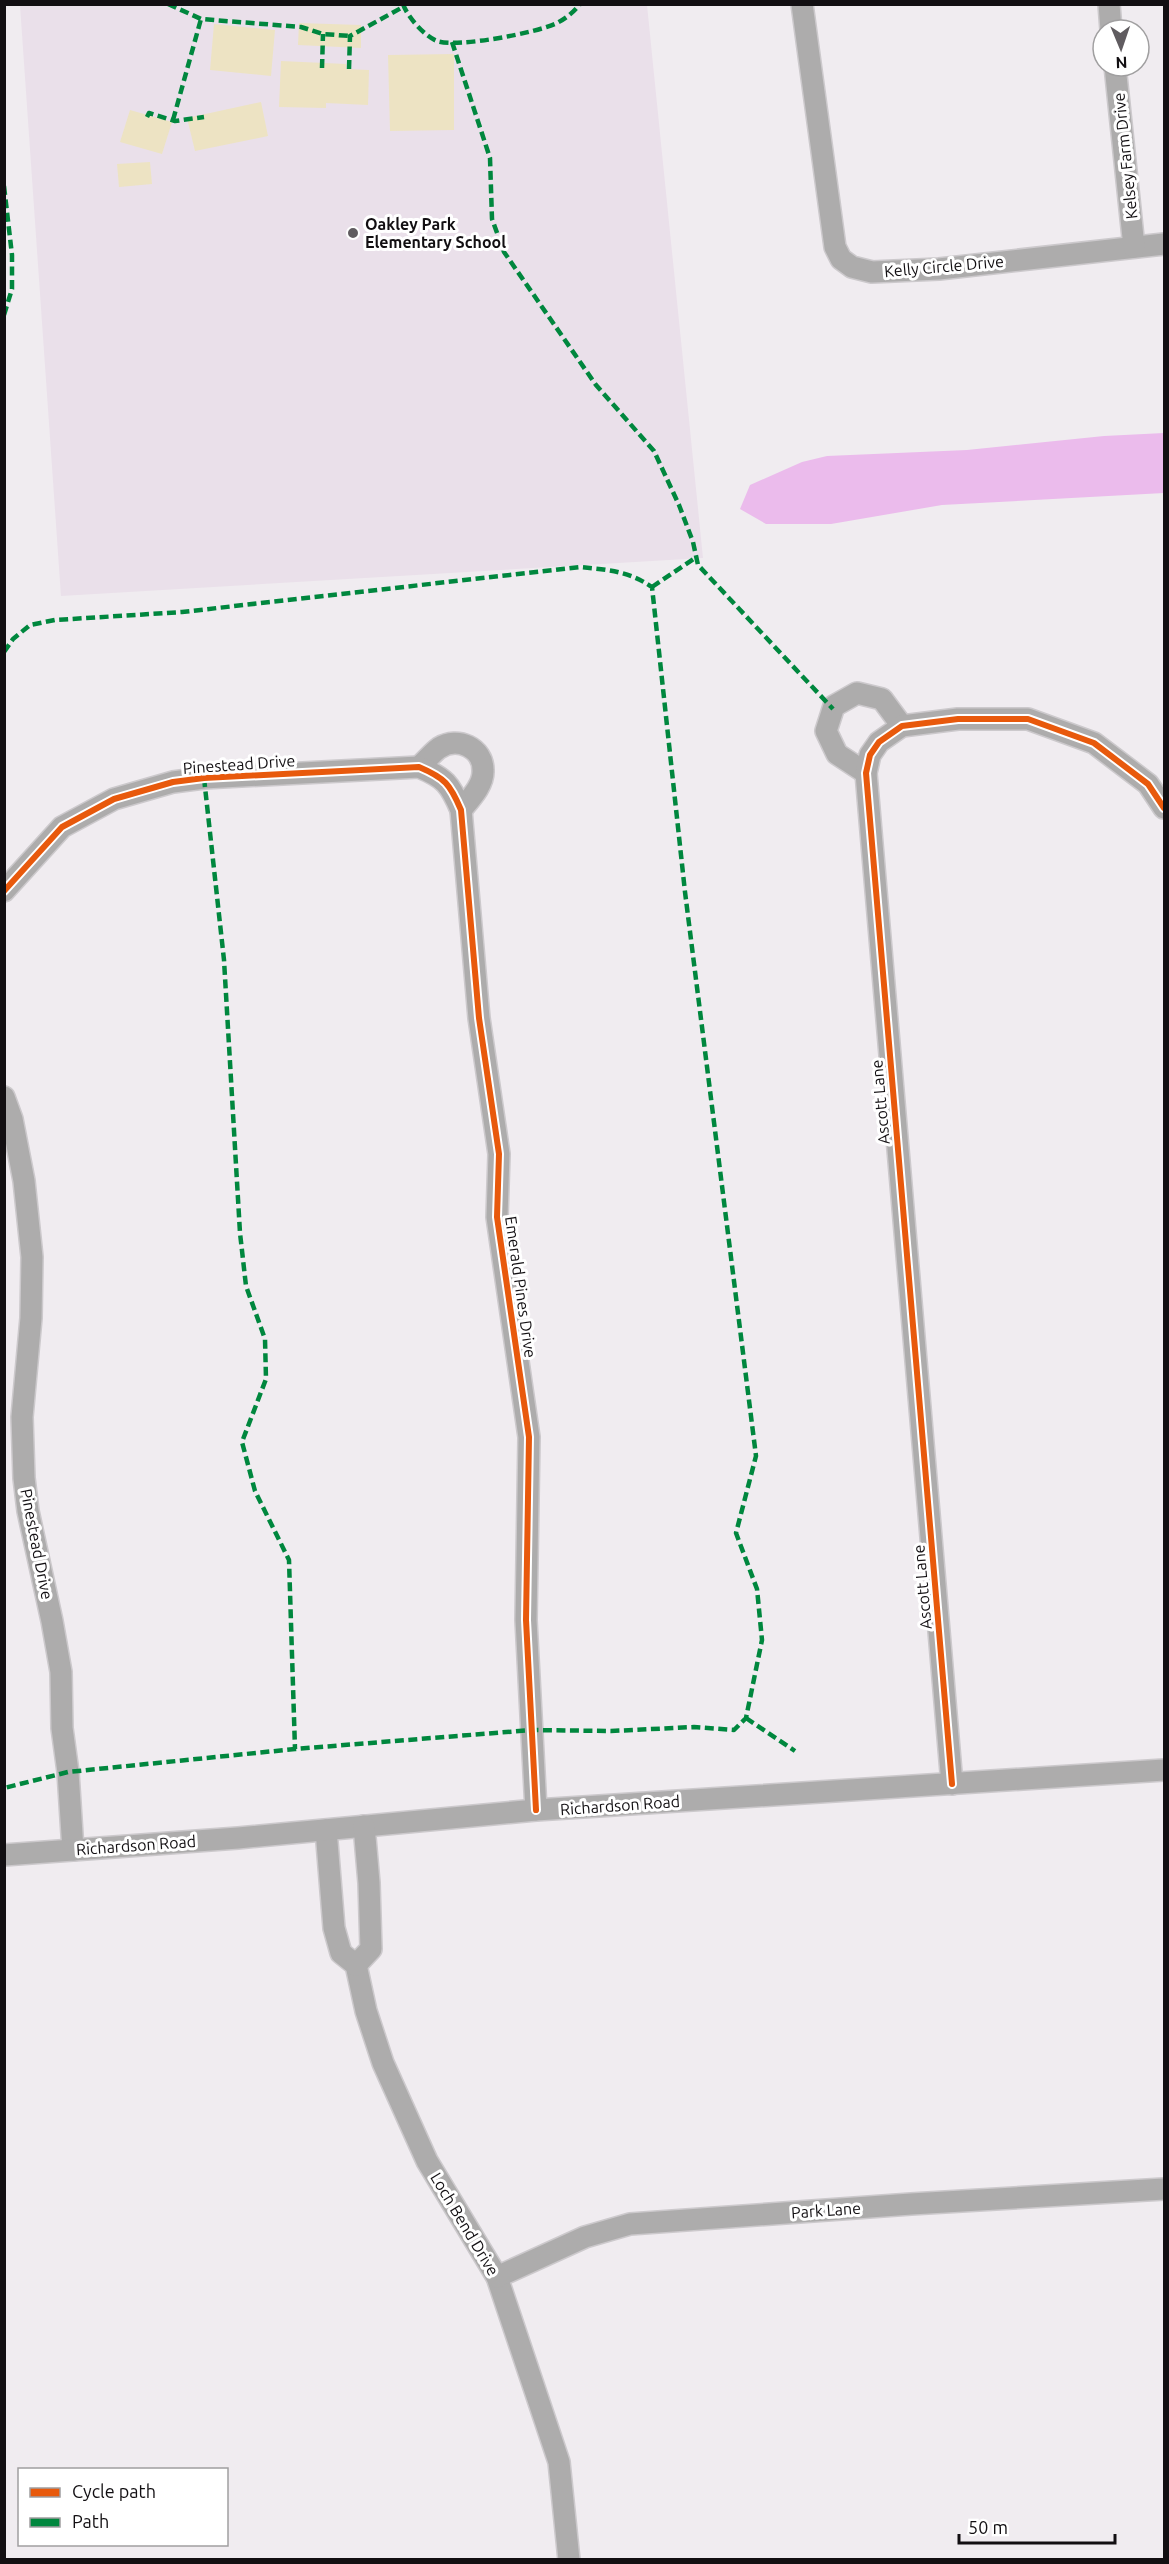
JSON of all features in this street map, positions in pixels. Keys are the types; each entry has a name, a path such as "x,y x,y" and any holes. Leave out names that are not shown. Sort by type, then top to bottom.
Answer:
{"street":[{"name":"Kelly Circle Drive","path":"802,4 835,247 841,259 852,267 872,272 939,268 1164,244"},
{"name":"Kelsey Farm Drive","path":"1116,78 1134,247"},
{"path":"866,773 837,754 826,731 834,706 857,693 882,699 902,726"},
{"name":"Ascott Lane","path":"952,1784 866,773 870,755 879,742 902,726 958,718 1028,719 1094,743 1148,783 1164,808"},
{"path":"419,768 440,748 455,743 471,746 480,757 484,771 477,789 461,810"},
{"name":"Pinestead Drive","path":"4,891 62,827 114,799 174,782 204,778 419,768 440,776"},
{"name":"Emerald Pines Drive","path":"440,776 452,789 461,810 479,1018 499,1154 497,1217 529,1437 526,1620 536,1810"},
{"name":"Pinestead Drive","path":"4,1097 12,1119 24,1181 32,1257 31,1318 22,1417 24,1478 28,1510 61,1672 62,1728 69,1772 73,1850"},
{"name":"Richardson Road","path":"4,1854 326,1830 536,1810 1164,1770"},
{"path":"356,1965 371,1949 369,1882 364,1826"},
{"name":"Loch Bend Drive","path":"326,1830 334,1928 341,1953 356,1965 366,2011 383,2063 427,2161 497,2277 559,2462 569,2559"},
{"name":"Park Lane","path":"497,2277 585,2237 630,2224 1164,2189"}],"shaded area":[{"name":"Oakley Park Elementary School","path":"20,5 647,5 703,558 61,596"},
{"path":"299,23 361,25 361,48 298,45"},
{"path":"214,24 275,30 271,76 210,70"},
{"path":"454,54 454,130 390,131 388,55"},
{"path":"281,61 346,64 346,69 369,70 368,105 326,103 326,108 279,107"},
{"path":"261,102 268,136 195,151 187,118"},
{"path":"130,110 172,122 162,154 120,142"},
{"path":"150,162 152,184 119,187 117,164"},
{"path":"1164,433 1164,493 942,505 831,524 766,524 740,509 750,485 802,462 827,456 967,450 1104,436"}],"marked path":[{"path":"168,4 201,19 301,27 323,34 350,36"},
{"path":"403,4 412,20 427,35 437,41 447,43 478,41 545,28 565,18 580,4"},
{"path":"349,69 350,36 403,7"},
{"path":"173,120 201,19"},
{"path":"322,68 323,34"},
{"path":"452,42 490,158 492,219 504,252 596,385 654,451 679,505 693,542 698,565 833,709"},
{"path":"147,117 149,113 175,121 204,117"},
{"path":"4,186 12,255 12,289 4,315"},
{"path":"652,587 695,558"},
{"path":"4,652 13,639 30,625 55,620 182,612 580,567 626,574 652,587 685,892 756,1456 736,1533 757,1589 762,1640 746,1718 734,1730 694,1727 611,1731 532,1730 295,1749 68,1772 4,1788"},
{"path":"204,778 224,960 240,1233 246,1286 265,1339 266,1379 242,1442 255,1491 289,1560 295,1749"},
{"path":"746,1718 795,1751"}],"cycle path":[{"path":"952,1784 866,773 870,755 879,742 902,726 958,719 1028,719 1094,743 1148,784 1164,808"},
{"path":"4,891 62,827 114,799 173,782 204,778 419,767 441,779 453,794 461,810 479,1018 499,1154 497,1217 529,1437 526,1620 536,1810"}],"place":[{"name":"Oakley Park Elementary School","path":"353,233"}]}
